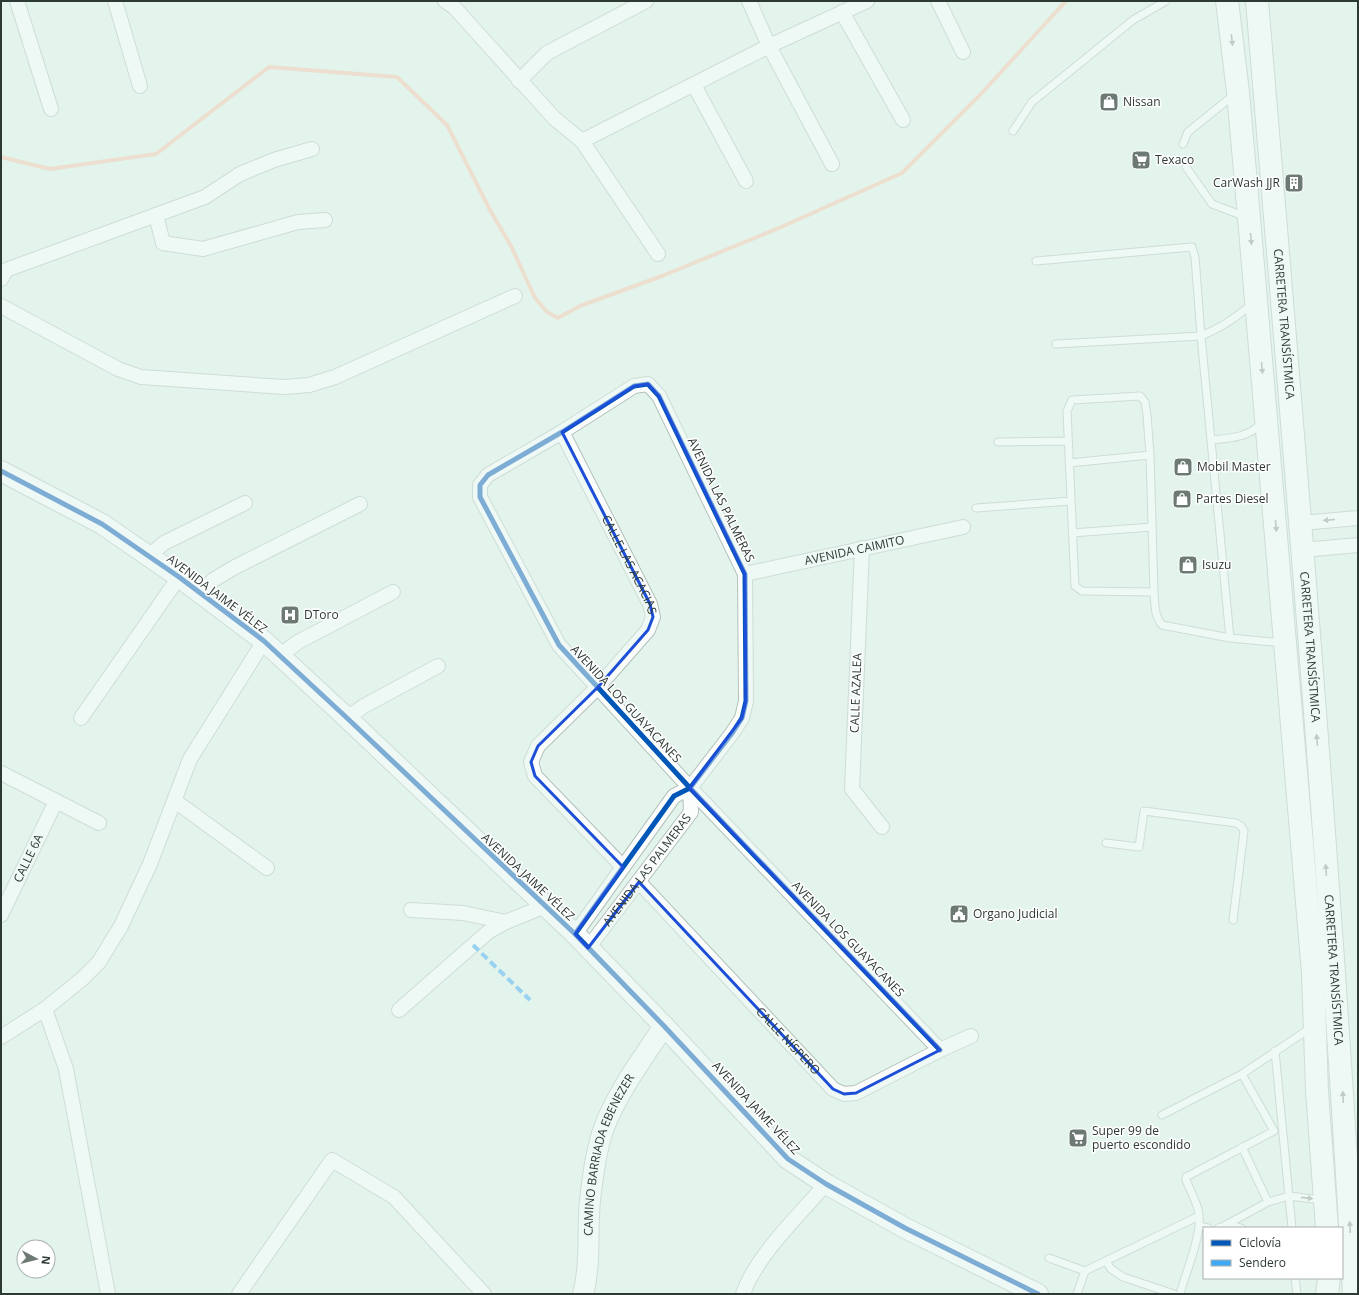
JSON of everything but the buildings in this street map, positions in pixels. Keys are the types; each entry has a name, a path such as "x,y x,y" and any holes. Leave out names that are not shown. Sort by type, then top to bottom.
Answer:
{"main road":[{"name":"CARRETERA TRANSÍSTMICA","path":"1227,1 1238,92 1250,218 1313,973 1317,1091 1327,1227"},
{"name":"CARRETERA TRANSÍSTMICA","path":"1257,1 1301,522 1341,1063 1354,1294"},
{"path":"1327,1294 1330,1279"},
{"path":"1330,1279 1331,1294"}],"street":[{"path":"17,1 51,109"},
{"path":"115,1 140,86"},
{"path":"519,81 547,53 646,1"},
{"path":"749,1 769,46 832,164"},
{"path":"938,1 963,52"},
{"path":"582,141 769,46 860,2"},
{"path":"454,3 519,81 554,118 582,141 658,254"},
{"path":"842,12 903,120"},
{"path":"694,85 746,180"},
{"path":"3,272 205,197 240,174 274,160 312,149"},
{"path":"156,215 163,243 204,249 298,222 325,220"},
{"path":"1,306 118,369 141,378 284,387 309,385 335,377 515,296"},
{"name":"AVENIDA LOS GUAYACANES","path":"648,384 634,386 562,432 488,475 480,485 480,497 559,645 690,788 940,1050"},
{"name":"AVENIDA LAS PALMERAS","path":"582,941 623,867 674,796 690,788 734,732 742,718 746,701 745,574 658,396 648,384"},
{"name":"CALLE LAS ACACIAS","path":"562,432 650,604 653,617 648,630 598,687 538,746 531,762 536,776 623,867"},
{"name":"AVENIDA JAIME VÉLEZ","path":"1,470 102,524 201,593 264,642 347,718 582,941 664,1026 788,1159 826,1184 1013,1288 1038,1294"},
{"path":"149,556 164,543 245,503"},
{"path":"201,593 213,580 235,567 360,504"},
{"path":"1301,522 1358,518"},
{"name":"AVENIDA CAIMITO","path":"745,574 963,527"},
{"path":"1303,550 1358,545"},
{"name":"CALLE AZALEA","path":"862,548 852,790 882,827"},
{"path":"81,718 179,577"},
{"path":"279,656 298,642 393,592"},
{"path":"1,1037 45,1009 82,979 99,962 121,926 150,864 190,759 264,642"},
{"path":"347,718 364,706 438,666"},
{"path":"1,773 99,823"},
{"name":"AVENIDA LAS PALMERAS","path":"582,941 639,882 691,812 690,788"},
{"name":"CALLE 6A","path":"1,915 56,801"},
{"path":"175,801 267,868"},
{"name":"CALLE NÍSPERO","path":"639,882 833,1089 844,1094 856,1093 940,1050 971,1036"},
{"path":"399,1010 488,932 506,922 545,906"},
{"path":"411,910 463,913 506,922"},
{"path":"45,1009 66,1069 108,1294"},
{"name":"CAMINO BARRIADA EBENEZER","path":"583,1294 586,1276 590,1200 596,1154 604,1127 613,1107 664,1026"},
{"path":"239,1294 332,1160 394,1197 484,1294"},
{"path":"743,1294 747,1281 767,1252 826,1184"}],"lane":[{"path":"1012,131 1032,102 1132,20 1166,1"},
{"path":"1183,144 1188,132 1238,92"},
{"path":"1186,167 1212,204 1250,218"},
{"path":"1036,261 1192,247 1195,257 1201,336 1230,638"},
{"path":"1056,344 1201,336 1220,328 1257,300"},
{"path":"1154,592 1082,592 1075,586 1067,411 1072,400 1140,396 1145,402 1150,455 1154,592 1158,621 1162,625 1230,638 1285,643"},
{"path":"1211,440 1239,437 1256,429 1266,418"},
{"path":"998,442 1068,441"},
{"path":"1069,463 1150,455"},
{"path":"976,508 1071,501"},
{"path":"1072,533 1152,526"},
{"path":"1106,842 1139,846 1144,811 1236,824 1241,826 1244,831 1233,920"},
{"path":"1162,1115 1242,1074 1314,1026"},
{"path":"1276,1051 1292,1227"},
{"path":"1242,1074 1274,1132"},
{"path":"1180,1294 1199,1226 1198,1209 1186,1177 1242,1147 1283,1129"},
{"path":"1242,1147 1268,1202"},
{"path":"1220,1227 1268,1202 1289,1196 1325,1200"},
{"path":"1049,1258 1085,1271 1199,1216"},
{"path":"1227,1224 1238,1227"},
{"path":"1199,1226 1204,1227"},
{"path":"1106,1261 1111,1269 1124,1277 1174,1294"},
{"path":"1077,1294 1085,1271"},
{"path":"1295,1279 1296,1294"}],"highlighted area":[{"path":"648,384 659,396 745,574 746,701 742,718 690,788 940,1050 856,1093 844,1094 833,1089 639,882 588,948 575,934 623,867 535,776 531,762 538,746 598,687 648,630 653,617 650,604 562,432 634,386"}],"waterway":[{"path":"1,157 50,169 156,154 269,67 397,77 447,125 490,210 511,246 535,298 547,312 558,318 580,306 662,276 779,228 902,173 980,95 1066,1"}],"marked path":[{"path":"473,945 530,1000"}],"cycle path":[{"path":"575,934 674,796 690,788 733,732 742,718 746,701 745,574 659,396 648,384 634,386 562,432 488,475 480,485 480,497 559,645 690,788 940,1050"},
{"path":"1,471 102,524 179,577 264,641 575,934 664,1026 788,1159 826,1184 905,1228 1038,1294"}],"place":[{"name":"Nissan","path":"1109,102"},
{"name":"Texaco","path":"1141,160"},
{"name":"CarWash JJR","path":"1294,183"},
{"name":"Mobil Master","path":"1183,467"},
{"name":"Partes Diesel","path":"1182,499"},
{"name":"Isuzu","path":"1188,565"},
{"name":"DToro","path":"290,615"},
{"name":"Organo Judicial","path":"959,914"},
{"name":"Super 99 de puerto escondido","path":"1078,1138"}]}
